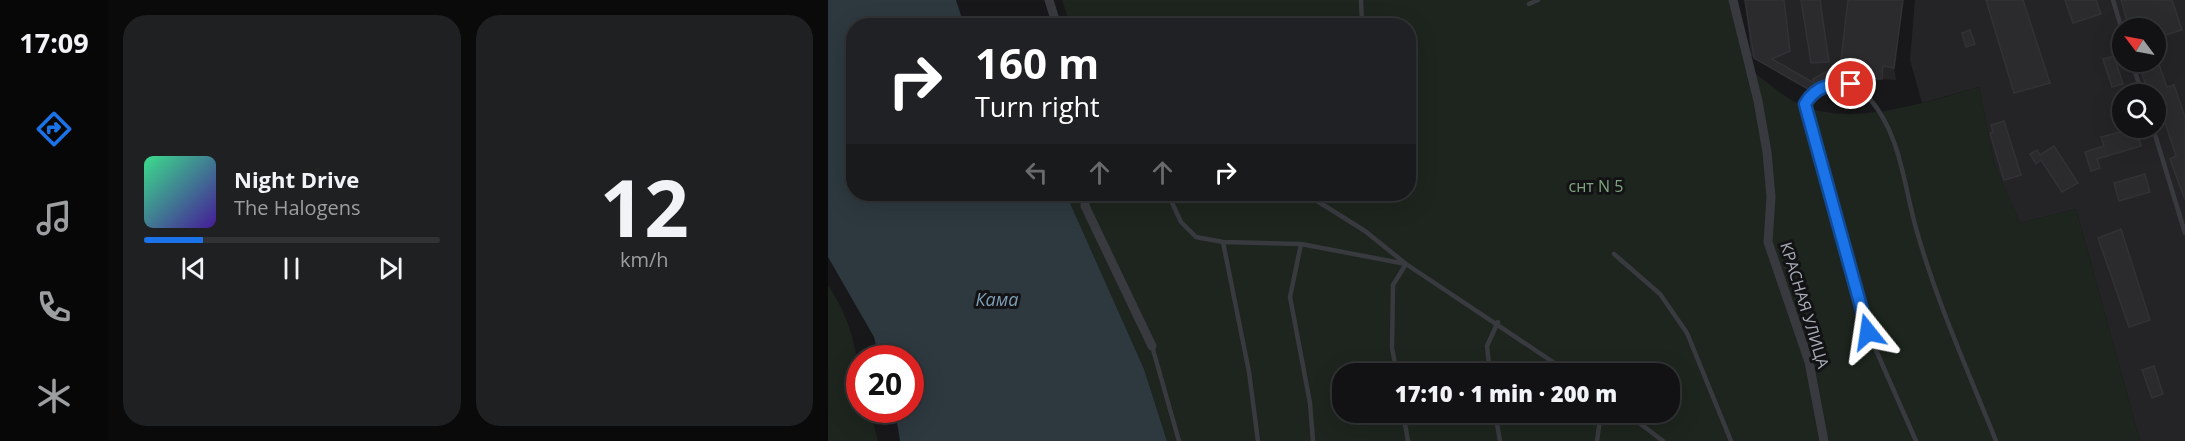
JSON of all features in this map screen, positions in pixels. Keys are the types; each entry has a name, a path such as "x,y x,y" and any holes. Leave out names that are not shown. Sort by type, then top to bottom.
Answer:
{"street":[{"path":"1049,0 1055,18"},
{"name":"КРАСНАЯ УЛИЦА","path":"1733,0 1758,101 1767,152 1771,197 1768,242 1809,362 1824,441"},
{"path":"1085,201 1085,206 1152,346"}],"lane":[{"path":"1361,0 1362,18"},
{"path":"1529,4 1538,0"},
{"path":"2113,0 2118,18"},
{"path":"1916,441 1868,332 1837,213 1808,121 1805,104 1812,92 1831,84 1851,84 1869,98 1894,138 1918,236 1996,441"},
{"path":"2156,138 2185,233"},
{"path":"1171,201 1181,222 1196,237 1223,242 1302,244 1406,264"},
{"path":"1317,201 1365,231 1406,264 1497,322 1555,363"},
{"path":"1223,242 1249,372 1258,441"},
{"path":"1302,244 1290,297 1310,403 1313,441"},
{"path":"1614,254 1660,294 1687,333 1731,441"},
{"path":"1394,363 1392,348 1393,285 1406,264"},
{"path":"1489,363 1487,346 1497,322"},
{"path":"1152,346 1179,441"},
{"path":"1405,423 1408,441"},
{"path":"1498,423 1500,441"},
{"path":"1597,441 1599,423"},
{"path":"1639,423 1663,441"}],"shaded area":[{"path":"1745,0 1903,0 1894,68 1896,80 1840,77 1808,89 1751,56"},
{"path":"1915,0 2185,0 2185,441 2140,441 2076,209 2020,223 1995,166 1979,87 1922,103 1910,60"}],"green space":[{"name":"снт N 5","path":"1062,0 1735,0 1744,65 1781,93 1804,106 1824,112 1868,113 1915,105 1979,87 1995,166 2020,223 2076,209 2140,441 1167,441 1144,369 1069,201 1416,201 1416,18 1068,18"},
{"path":"828,285 844,315 854,345 846,345 846,423 873,423 878,441 828,441"}],"water":[{"name":"Кама","path":"828,0 956,0 962,18 846,18 846,201 1069,201 1144,369 1167,441 900,441 897,423 924,423 924,345 876,345 874,337 828,257"}],"building":[{"path":"1745,0 1784,0 1790,51 1772,59 1814,83 1813,79 1831,69 1832,79 1808,89 1754,58"},
{"path":"1801,0 1820,0 1829,62 1811,63"},
{"path":"1848,0 1903,0 1894,68 1883,66 1882,79 1858,78 1859,70 1838,78 1840,64 1848,60 1841,60"},
{"path":"1986,0 2023,0 2050,83 2014,93"},
{"path":"2065,0 2096,0 2101,14 2073,23"},
{"path":"2121,0 2172,0 2182,30 2166,35 2166,18 2126,18"},
{"path":"1970,30 1975,44 1966,47 1962,33"},
{"path":"2112,57 2112,72 2119,72 2123,84 2112,84 2112,87 2103,59"},
{"path":"2141,72 2162,72 2166,84 2146,84"},
{"path":"2166,84 2167,87 2174,85 2185,117 2185,200 2170,159 2176,156 2166,126"},
{"path":"2004,121 2021,175 2004,180 1990,133 1993,132 1991,125"},
{"path":"2112,134 2112,138 2139,138 2141,146 2097,159 2100,168 2091,171 2085,152 2104,146 2101,137"},
{"path":"2054,146 2078,183 2062,192 2041,160 2036,164 2030,154 2037,150 2040,155"},
{"path":"2145,174 2150,192 2119,201 2114,183"},
{"path":"2121,229 2150,320 2129,327 2098,238"},
{"path":"2154,366 2163,394 2152,398 2142,370"}],"route":[{"path":"1851,84 1831,84 1812,92 1805,104 1808,121 1837,213 1868,332"}]}
